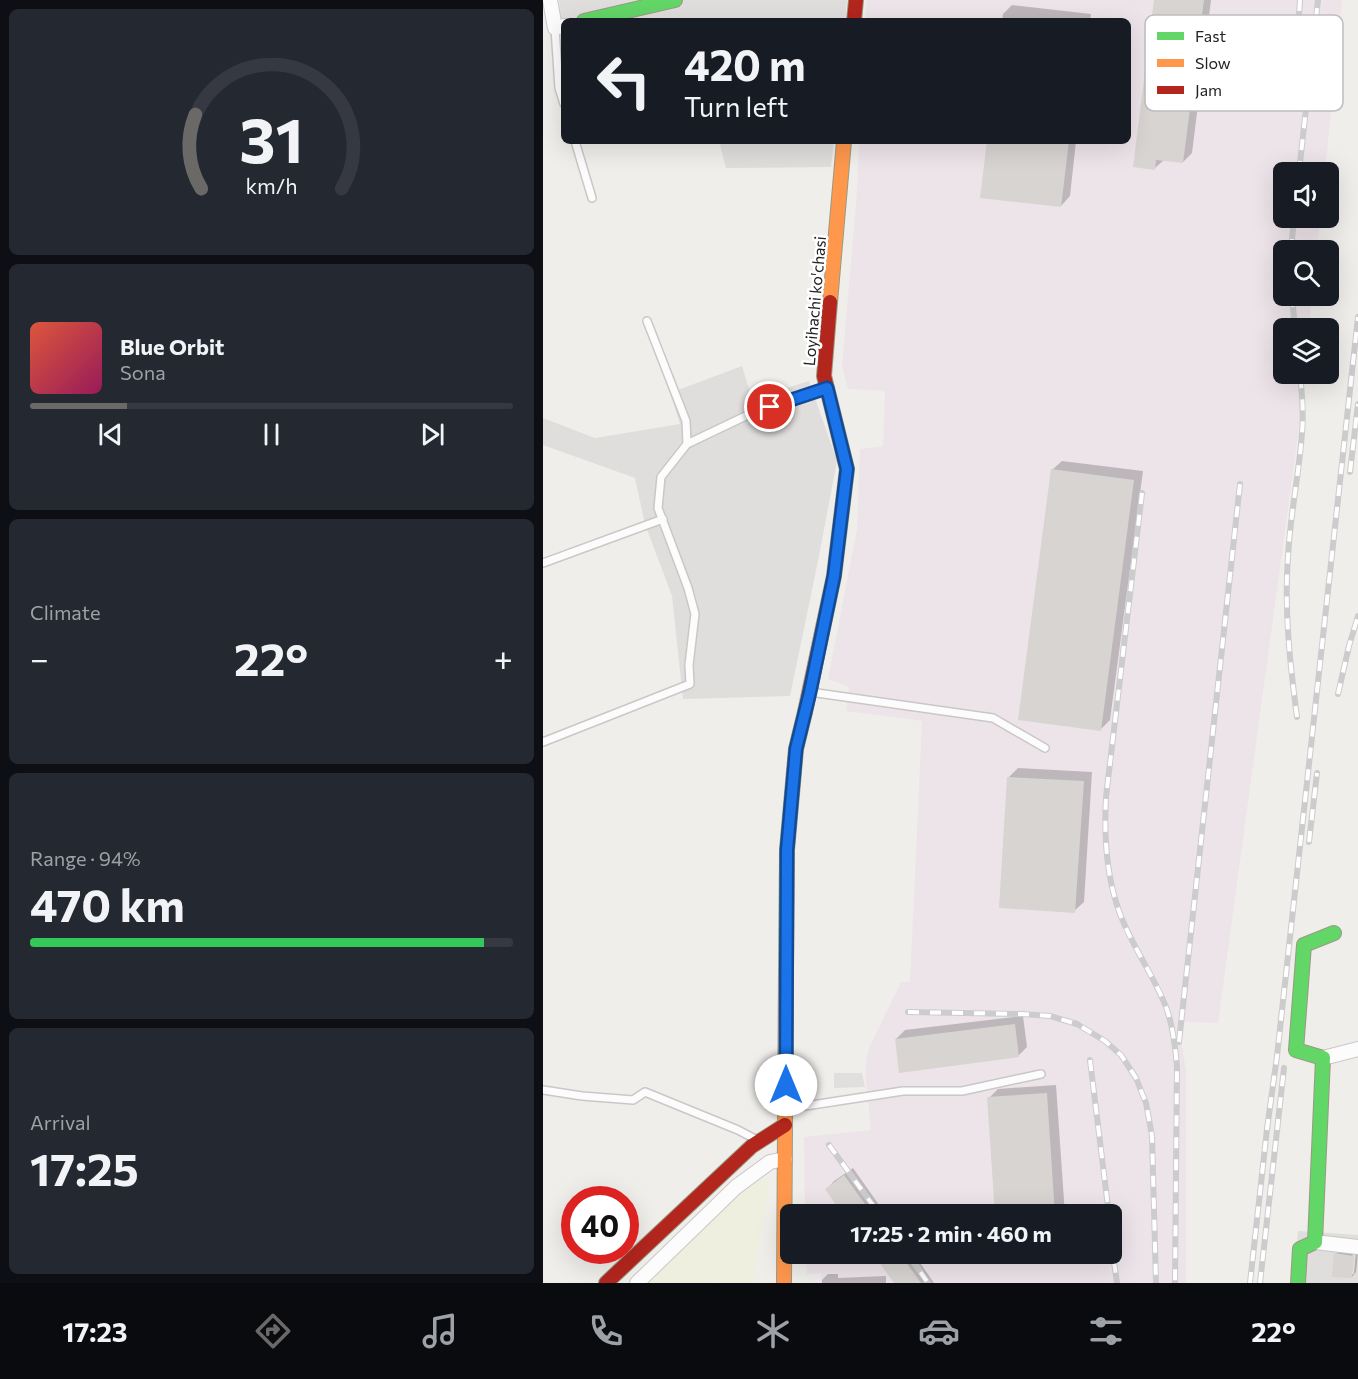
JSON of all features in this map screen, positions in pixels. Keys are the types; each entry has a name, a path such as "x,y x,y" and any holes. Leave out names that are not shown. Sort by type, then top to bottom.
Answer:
{"street":[{"path":"550,0 559,27"},
{"path":"597,18 675,0"},
{"path":"854,18 856,0"},
{"name":"Loyihachi ko'chasi","path":"784,1283 787,850 796,749 834,576 847,469 824,376 844,144"},
{"path":"1334,933 1304,945 1296,1050 1323,1058 1358,1049"},
{"path":"1315,1242 1323,1058"},
{"path":"606,1283 752,1146 785,1125"},
{"path":"637,1283 736,1188 770,1162 785,1159"},
{"path":"1298,1283 1300,1249 1315,1242 1358,1247"}],"lane":[{"path":"559,27 559,88 561,94"},
{"path":"576,144 592,198"},
{"path":"647,321 686,421 687,444"},
{"path":"543,742 690,684 689,665 695,614 659,508 661,477 687,444 752,413 827,388"},
{"path":"543,563 663,519"},
{"path":"810,692 993,718 1045,748"},
{"path":"786,1109 903,1091 963,1091 1041,1074"},
{"path":"543,1090 633,1100 645,1092 738,1130 759,1141"}],"shaded area":[{"path":"559,0 847,0 845,18 561,18 561,21"},
{"path":"867,0 1342,0 1341,15 1145,15 1145,111 1331,111 1326,162 1273,162 1273,228 1319,228 1318,240 1273,240 1273,306 1311,306 1310,318 1273,318 1273,384 1300,384 1300,421 1218,1023 1178,1022 1186,1071 1186,1283 821,1283 821,1273 807,1274 806,1264 1122,1264 1122,1204 805,1204 804,1137 871,1130 865,1071 868,1050 901,982 910,982 922,721 846,711 849,687 828,679 857,529 860,449 883,446 885,391 848,389 842,366 859,144 1131,144 1131,18 865,18"},
{"path":"720,144 834,144 831,167 726,168"},
{"path":"742,366 752,399 809,381 837,461 790,696 683,699 672,596 645,524 635,478 543,445 543,418 595,438 680,424 670,393"},
{"path":"834,1073 862,1073 865,1087 834,1088"},
{"path":"1298,1231 1358,1235 1358,1283 1293,1283"}],"green space":[{"path":"753,1176 770,1180 753,1283 723,1283 716,1279 713,1283 644,1283"}],"building":[{"path":"1154,0 1204,0 1202,15 1152,15"},
{"path":"1145,72 1145,111 1190,111 1183,163 1156,160 1155,170 1133,167"},
{"path":"987,144 1069,144 1061,207 980,198"},
{"path":"1051,469 1134,480 1101,731 1018,720"},
{"path":"1007,777 1084,781 1075,913 999,908"},
{"path":"1015,1024 1019,1057 899,1073 895,1039"},
{"path":"1047,1093 1054,1204 994,1204 987,1097"},
{"path":"844,1175 865,1204 835,1204 825,1189"},
{"path":"1334,1253 1354,1256 1352,1278 1332,1277"},
{"path":"880,1264 907,1264 921,1283 894,1283"}],"railway":[{"path":"1299,15 1300,0"},
{"path":"1316,15 1318,0"},
{"path":"1300,162 1306,111"},
{"path":"1292,240 1293,228"},
{"path":"1293,306 1294,318"},
{"path":"1250,1283 1358,317"},
{"path":"1297,717 1287,617 1287,577 1289,541 1303,426 1301,384"},
{"path":"1350,472 1358,404"},
{"path":"1179,1042 1240,484"},
{"path":"1142,493 1106,797 1105,825 1111,883 1119,911 1161,995 1173,1036 1177,1066 1175,1283"},
{"path":"1338,694 1358,616"},
{"path":"1309,842 1317,773"},
{"path":"908,1012 1050,1016 1077,1024 1105,1041 1121,1055 1136,1078 1146,1103 1152,1136 1156,1283"},
{"path":"1090,1060 1108,1204"},
{"path":"1260,1283 1284,1068"},
{"path":"829,1145 872,1204"},
{"path":"915,1264 928,1283"},
{"path":"1114,1264 1117,1283"}],"traffic: fast":[{"path":"597,18 675,0"},
{"path":"786,971 787,850 796,749 805,712"},
{"path":"1298,1283 1300,1249 1315,1242 1323,1058 1296,1050 1304,945 1334,933"}],"traffic: slow":[{"path":"830,302 844,144"},
{"path":"784,1283 786,971"}],"traffic: jam":[{"path":"854,18 856,0"},
{"path":"805,712 834,576 847,469 824,376 830,302"},
{"path":"606,1283 752,1146 785,1125"}],"route":[{"path":"770,407 827,388 847,469 834,576 796,749 787,850 786,1085"}]}
